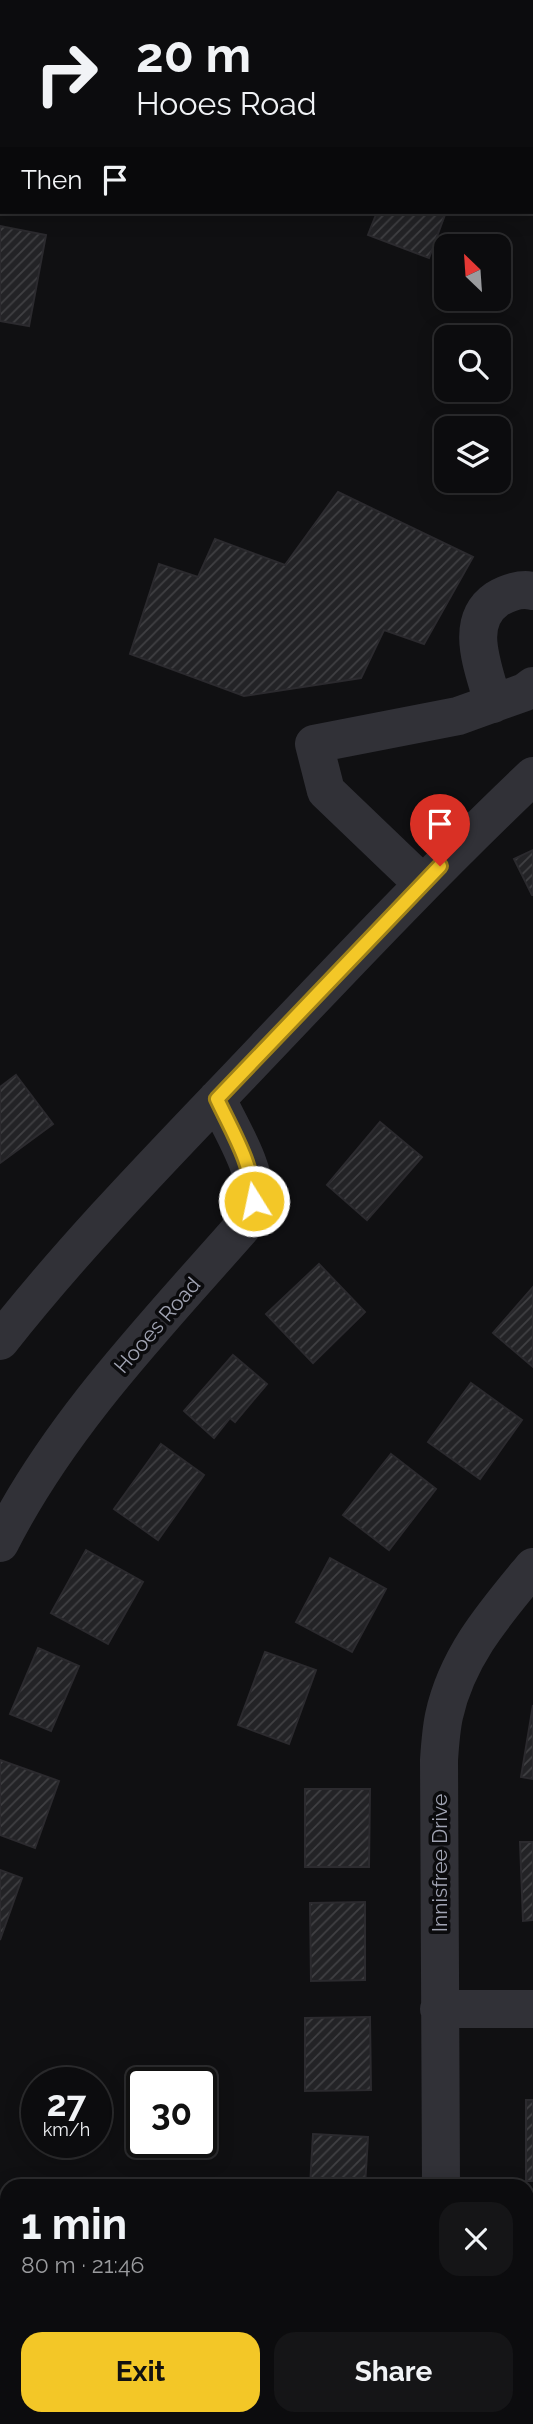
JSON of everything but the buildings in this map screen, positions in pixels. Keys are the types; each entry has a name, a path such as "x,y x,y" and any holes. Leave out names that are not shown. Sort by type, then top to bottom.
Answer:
{"street":[{"path":"493,704 477,638 479,621 487,606 505,594 527,589 533,591"},
{"path":"422,883 326,791 314,744 458,716 526,692 533,686"},
{"path":"0,1341 69,1258 217,1099 422,883 533,776"},
{"name":"Hooes Road","path":"0,1543 45,1468 88,1406 250,1215 254,1201 251,1176 217,1099"},
{"name":"Innisfree Drive","path":"441,2179 439,1760 443,1718 453,1682 466,1655 482,1629 533,1567"},
{"path":"439,2009 533,2009"}],"route":[{"path":"254,1201 247,1162 217,1099 440,866"}]}
